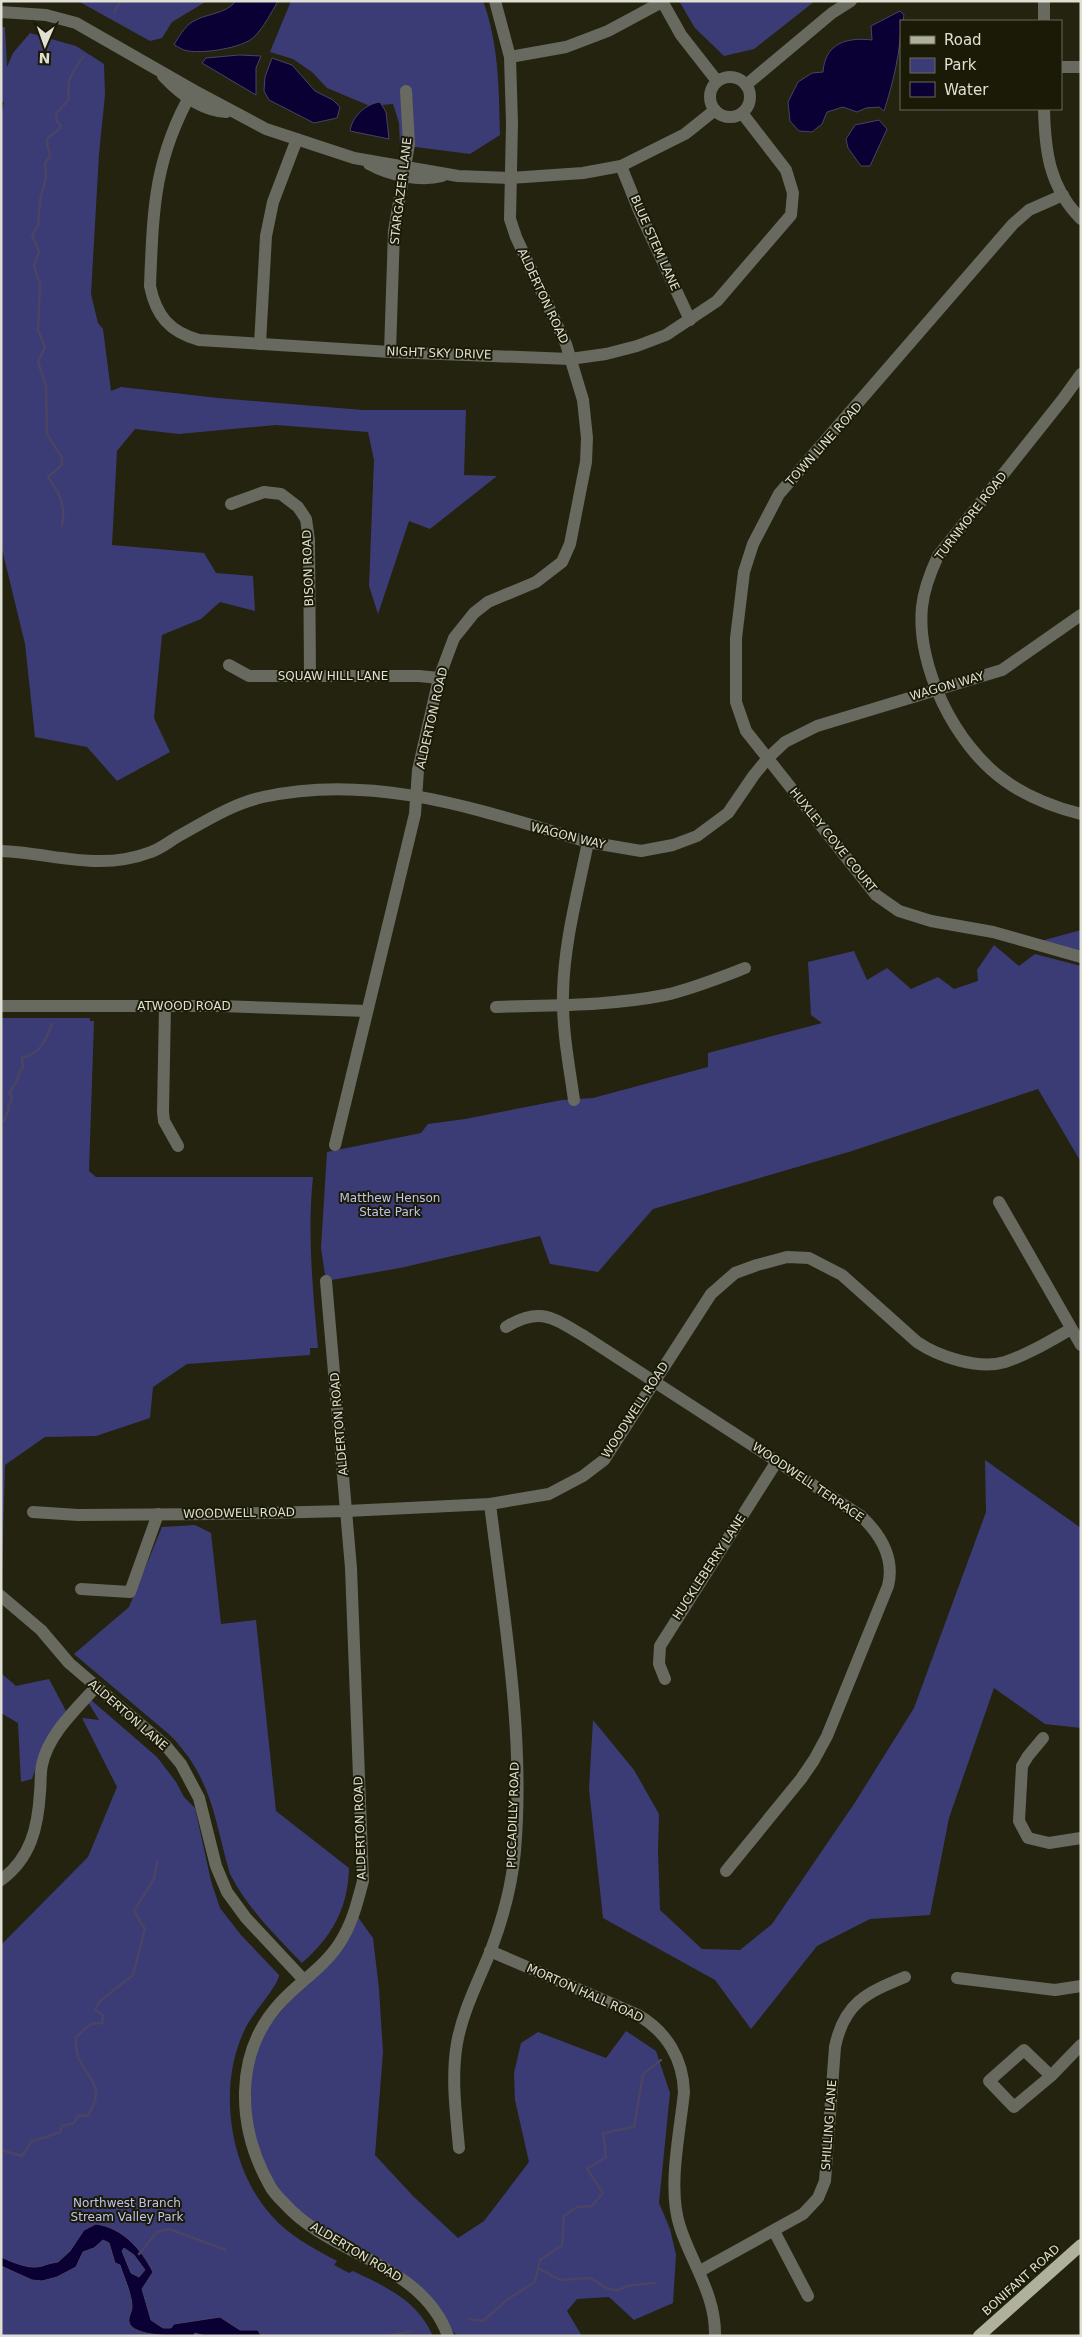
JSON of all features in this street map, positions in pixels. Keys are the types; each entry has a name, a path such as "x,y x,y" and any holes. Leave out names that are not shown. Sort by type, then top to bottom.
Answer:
{"main road":[{"name":"BONIFANT ROAD","path":"984,2334 1081,2245"}],"street":[{"name":"ALDERTON ROAD","path":"335,1145 415,814 418,770 439,678 454,638 474,613 488,602 536,582 549,574 562,562 570,544 586,462 587,438 583,400 560,327 516,237 510,219 512,123 510,57 495,1"},
{"path":"746,85 832,13 851,1"},
{"path":"1044,1 1044,20"},
{"path":"510,57 566,47 608,31 662,2 681,35 717,82"},
{"path":"1,12 46,14 76,23 156,69 176,90 191,94 232,111 266,129 361,159 379,169 405,170 431,179 448,174 510,178 583,173 621,166 684,134 715,110"},
{"path":"1062,67 1081,67"},
{"path":"732,77 746,85 750,100 742,113 728,117 715,110 710,96 717,82 732,77"},
{"name":"STARGAZER LANE","path":"390,352 394,231 409,144 406,91"},
{"name":"NIGHT SKY DRIVE","path":"191,94 174,125 158,178 150,286 152,297 163,318 183,336 199,340 390,352 570,359 606,354 636,346 666,335 690,320 717,301 791,215 793,193 786,170 742,113"},
{"path":"1044,110 1044,144 1054,181 1081,219"},
{"path":"260,344 266,236 273,202 298,139"},
{"name":"BLUE STEM LANE","path":"621,166 640,213 690,320"},
{"name":"TOWN LINE ROAD","path":"768,758 746,731 736,702 736,638 744,572 763,525 779,494 1013,224 1028,210 1063,195"},
{"name":"TURNMORE ROAD","path":"1081,374 938,556 926,582 922,609 925,648 937,688 960,735 981,760 1004,780 1031,797 1058,808 1081,814"},
{"name":"BISON ROAD","path":"231,504 264,492 281,494 298,507 306,519 309,540 310,676"},
{"name":"WAGON WAY","path":"1,851 83,862 110,861 150,852 219,814 261,798 332,789 384,791 416,795 588,842 641,850 673,845 697,836 728,813 768,758 786,742 817,726 937,688 1002,670 1081,615"},
{"name":"SQUAW HILL LANE","path":"229,665 249,676 419,676 439,678"},
{"name":"HUXLEY COVE COURT","path":"768,758 876,895 899,910 931,920 993,932 1081,957"},
{"path":"574,1100 567,1055 563,1005 569,935 588,842"},
{"path":"496,1007 616,1002 665,995 745,968"},
{"name":"ATWOOD ROAD","path":"1,1006 166,1006 367,1011"},
{"path":"166,1006 163,1112 164,1122 178,1146"},
{"path":"998,1202 1081,1346"},
{"name":"WOODWELL ROAD","path":"33,1512 78,1515 347,1511 490,1504 549,1494 582,1476 604,1460 711,1294 725,1280 735,1273 756,1265 787,1257 809,1258 842,1275 917,1342 930,1351 946,1357 975,1363 1004,1362 1036,1349 1071,1329"},
{"name":"ALDERTON ROAD","path":"326,1281 352,1568 363,1881 355,1912 342,1938 326,1958 303,1979 266,2020 254,2044 249,2061 244,2086 245,2111 258,2162 271,2188 293,2213 321,2233 412,2285 436,2311 448,2336"},
{"name":"WOODWELL TERRACE","path":"506,1327 532,1314 552,1318 861,1516 877,1531 890,1560 890,1578 827,1736 801,1779 726,1871"},
{"name":"HUCKLEBERRY LANE","path":"665,1679 659,1664 660,1646 777,1461"},
{"name":"PICCADILLY ROAD","path":"459,2148 454,2084 457,2042 466,2010 502,1918 510,1885 515,1851 515,1734 510,1666 490,1504"},
{"path":"81,1589 130,1592 158,1514"},
{"name":"ALDERTON LANE","path":"1,1596 42,1630 69,1663 166,1746 181,1764 199,1798 216,1866 227,1892 246,1918 303,1979"},
{"path":"1,1880 24,1857 32,1841 38,1820 42,1765 52,1740 83,1700 96,1687"},
{"path":"1043,1738 1022,1766 1019,1821 1028,1838 1049,1843 1081,1838"},
{"name":"MORTON HALL ROAD","path":"490,1951 654,2024 674,2051 684,2075 675,2201 680,2227 710,2296 715,2321 715,2336"},
{"name":"SHILLING LANE","path":"700,2271 774,2231 812,2206 825,2182 838,2030 847,2014 870,1991 905,1976"},
{"path":"957,1978 1055,1990 1081,1986"},
{"path":"1051,2076 1024,2050 990,2081 1014,2106 1051,2076 1081,2045"},
{"path":"774,2231 808,2296"}],"green space":[{"path":"78,1 207,1 172,22 162,38 150,41"},
{"path":"291,1 483,1 495,50 500,135 470,154 400,145 399,123 393,104 370,106 327,88 312,72 293,59 270,52"},
{"path":"679,1 815,1 754,49 724,56 695,28"},
{"path":"1,27 5,27 7,67 13,53 30,33 76,46 104,64 105,95 99,154 91,294 98,323 103,329 111,391 121,387 218,398 363,410 466,410 464,475 497,476 430,529 409,521 378,614 369,586 374,460 368,432 276,425 179,434 135,429 117,451 112,545 204,553 216,573 253,576 255,611 220,602 201,619 162,635 154,718 170,752 117,781 87,747 35,737 25,644 1,545 1,117 4,102 1,102"},
{"path":"1081,930 1081,956 1041,941"},
{"name":"Matthew Henson State Park","path":"994,945 1019,966 1035,954 1081,966 1081,1162 1038,1089 852,1151 653,1209 598,1272 550,1264 540,1236 400,1268 326,1281 321,1248 327,1152 421,1133 428,1124 465,1119 562,1100 593,1098 708,1067 708,1053 822,1023 811,1015 808,962 854,951 867,980 887,968 911,989 938,977 954,989 978,981 977,970"},
{"name":"Matthew Henson State Park","path":"1,1018 90,1018 90,1021 94,1021 89,1171 96,1177 313,1177 311,1241 318,1348 310,1348 310,1355 187,1364 153,1387 150,1418 96,1436 45,1437 5,1465 2,1573"},
{"path":"985,1460 1081,1528 1081,1728 1045,1724 994,1688 949,1818 930,1915 870,1919 817,1946 751,2029 715,1980 603,1918 589,1789 593,1720 634,1770 659,1814 660,1910 702,1949 740,1950 772,1924 854,1804 914,1708 986,1512"},
{"path":"195,1525 211,1533 221,1624 256,1620 276,1811 349,1868 342,1909 322,1943 302,1963 272,1932 237,1887 230,1874 204,1784 185,1752 171,1736 74,1654 129,1607 162,1527"},
{"path":"1,1673 16,1686 49,1679 66,1711 44,1743 32,1779 21,1782 18,1723 1,1713"},
{"name":"Northwest Branch Stream Valley Park","path":"91,1700 157,1757 176,1782 184,1797 195,1808 211,1881 220,1908 241,1935 279,1975 275,1986 245,2029 236,2051 231,2076 232,2126 237,2151 245,2174 257,2196 271,2215 286,2229 302,2241 337,2261 334,2265 349,2273 353,2271 399,2296 418,2313 433,2336 1,2336 1,1945 88,1857 117,1787 82,1718 99,1720 88,1702"},
{"path":"355,1913 373,1938 379,1989 383,2052 375,2155 413,2196 458,2238 484,2221 529,2162 515,2100 514,2073 521,2043 538,2032 606,2058 626,2031 656,2051 670,2093 659,2203 670,2229 676,2255 673,2303 634,2320 609,2297 577,2299 567,2311 582,2336 457,2336 422,2294 321,2233 271,2188 245,2111 254,2044 320,1964"}],"water":[{"path":"236,1 278,1 258,33 241,44 200,52 184,50 174,45 182,32 192,22 226,9"},
{"path":"900,11 904,15 903,20 900,20 898,55 884,111 879,107 866,108 857,112 843,107 827,112 822,124 812,132 799,131 790,121 788,102 798,82 812,73 823,72 828,54 839,44 854,40 872,40 871,26"},
{"path":"239,55 261,56 256,68 256,95 202,63 206,58"},
{"path":"272,58 292,65 315,91 333,100 340,107 337,118 314,123 269,100 264,91 265,77"},
{"path":"380,102 386,112 389,139 350,131 356,116 364,108"},
{"path":"879,120 887,129 870,166 861,166 848,148 846,139 855,125"},
{"path":"96,2224 106,2226 123,2235 143,2255 153,2272 142,2289 151,2320 163,2328 171,2328 174,2324 220,2317 240,2330 258,2330 260,2334 268,2336 205,2336 195,2333 193,2336 167,2336 138,2331 129,2322 132,2302 120,2265 115,2263 109,2243 103,2240 94,2248 83,2252 76,2267 57,2277 42,2281 32,2280 1,2266 1,2257 32,2267 58,2262 70,2251 84,2230","holes":["124,2248 134,2255 145,2270 139,2277 131,2273 122,2251"]}],"waterway":[{"path":"114,12 121,1"},
{"path":"62,526 63,512 61,500 48,477 62,465 62,458 47,434 46,386 38,362 45,347 38,330 40,284 34,266 39,252 32,235 38,226 40,200 46,177 45,163 50,156 47,140 61,126 57,122 56,114 69,99 69,81 83,57"},
{"path":"1,1121 4,1121 9,1109 8,1105 11,1102 12,1096 9,1093 17,1081 20,1070 23,1068 22,1058 34,1053 42,1045 52,1024"},
{"path":"1,2150 22,2156 31,2142 60,2132 62,2126 74,2123 78,2116 88,2115 96,2097 96,2090 78,2057 76,2037 91,2024 102,2023 103,2015 95,2010 99,2002 133,1975 145,1929 134,1911 154,1879 157,1862"},
{"path":"469,2319 483,2321 508,2299 535,2282 540,2260 562,2245 564,2216 577,2207 592,2206 603,2193 587,2169 606,2157 603,2133 634,2127 643,2074 661,2060"},
{"path":"139,2254 157,2232 169,2229 226,2250"},
{"path":"538,2268 560,2280 590,2278 608,2289 617,2290 632,2285 656,2283"},
{"path":"387,2336 412,2331"}]}
